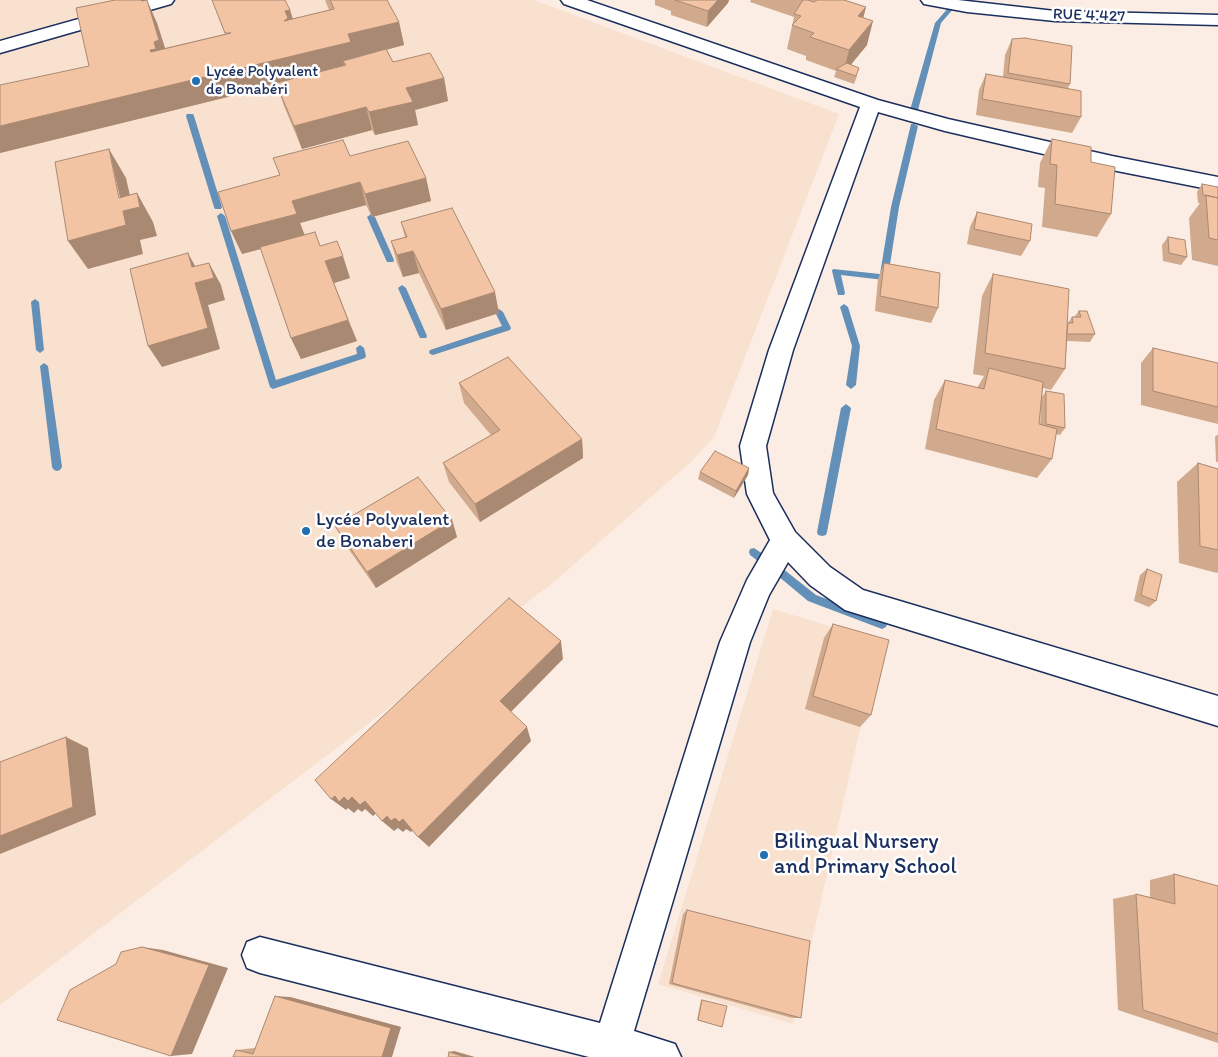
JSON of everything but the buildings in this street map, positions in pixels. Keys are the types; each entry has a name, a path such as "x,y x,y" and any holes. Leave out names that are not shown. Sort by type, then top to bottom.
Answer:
{"street":[{"path":"0,47 165,0"},
{"path":"570,0 871,104 945,125 1112,163 1218,184"},
{"name":"RUE 4.427","path":"930,0 1055,16 1218,20"},
{"path":"871,104 780,350 753,446 760,494 785,541 820,576 855,601 1218,711"},
{"path":"612,1044 736,642 757,589 785,541"},
{"path":"260,955 662,1057"}],"shaded area":[{"name":"Lycée Polyvalent de Bonaberi","path":"0,0 534,0 839,114 714,437 691,462 554,582 0,1005"},
{"name":"Bilingual Nursery and Primary School","path":"773,609 880,641 793,1024 658,984"}],"waterway":[{"path":"914,110 938,23 951,8"},
{"path":"190,116 218,207"},
{"path":"841,293 836,271 884,277 895,207 914,126"},
{"path":"221,216 273,385 362,356 360,348"},
{"path":"371,217 390,260"},
{"path":"402,288 423,336"},
{"path":"35,302 40,350"},
{"path":"844,307 856,346 851,385"},
{"path":"433,352 507,328 499,312"},
{"path":"44,366 57,467"},
{"path":"822,532 846,408"},
{"path":"754,552 771,565"},
{"path":"782,573 812,598 882,624"}],"place":[{"name":"Lycée Polyvalent de Bonabéri","path":"196,81"},
{"name":"Lycée Polyvalent de Bonaberi","path":"306,531"},
{"name":"Bilingual Nursery and Primary School","path":"764,855"}]}
